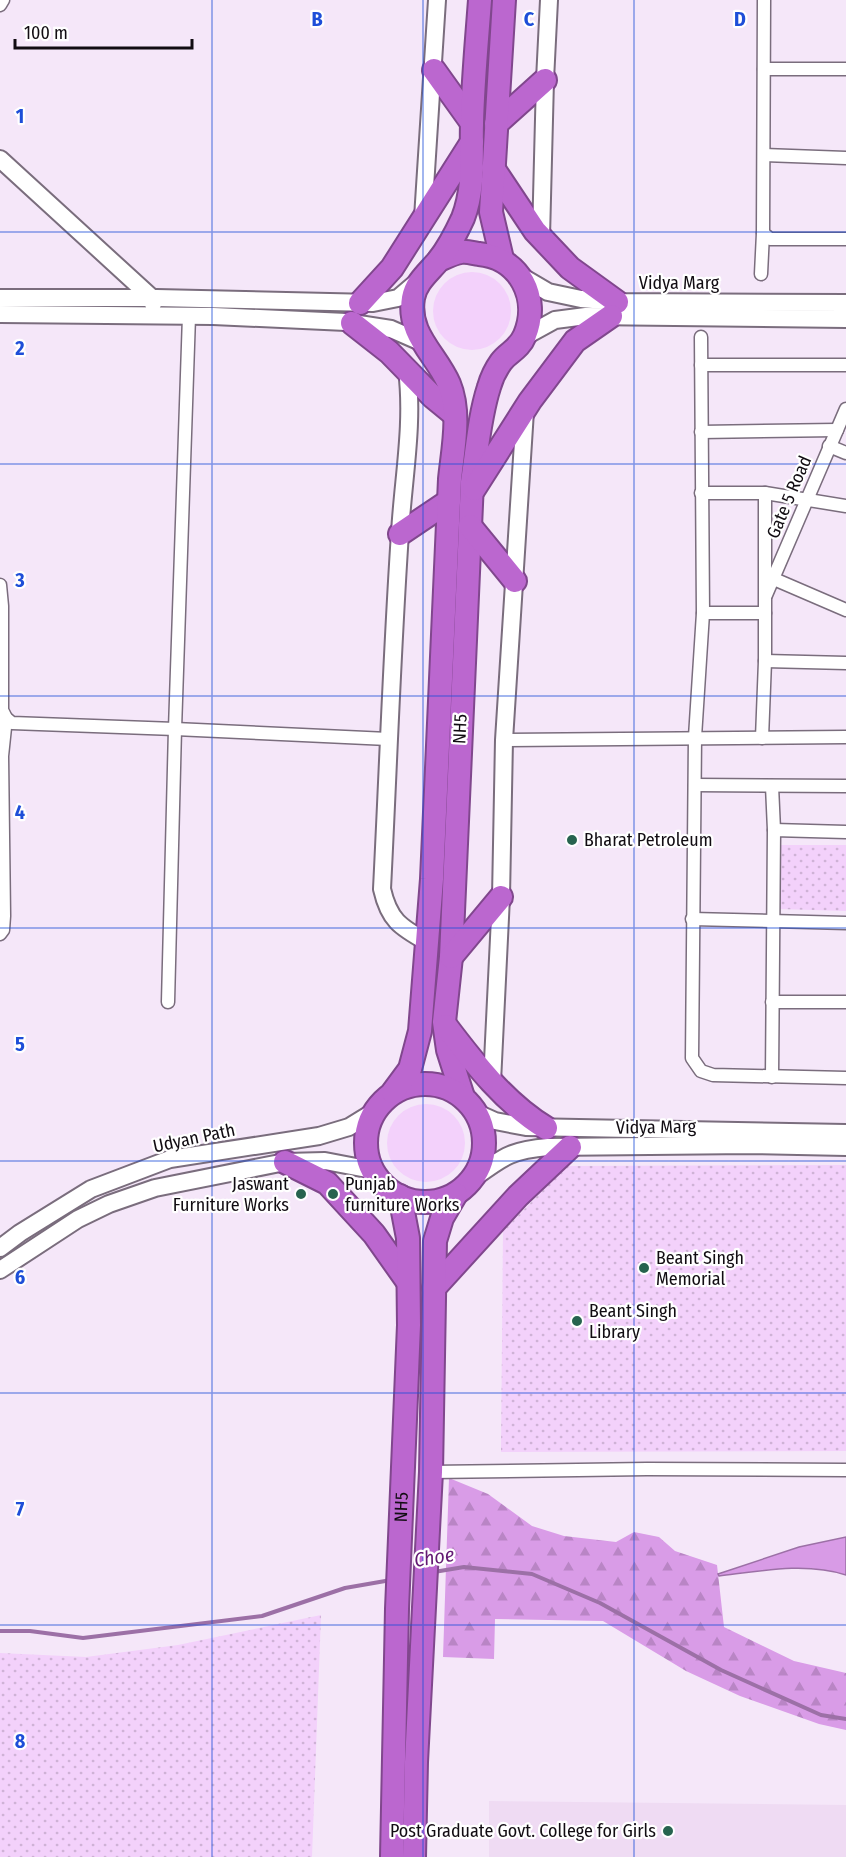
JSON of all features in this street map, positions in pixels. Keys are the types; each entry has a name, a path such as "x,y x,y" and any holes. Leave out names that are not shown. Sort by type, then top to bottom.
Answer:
{"highway":[{"name":"NH5","path":"372,1170 368,1158 367,1131 375,1111 410,1069 420,1030 432,879 455,415 450,386 414,325 413,298 421,279 439,260 462,219 470,193 480,0"},
{"path":"504,0 491,212 510,267 529,298 530,318 524,337"},
{"path":"434,70 472,133 392,268 356,313 389,352 433,397 455,415"},
{"path":"496,124 544,80"},
{"path":"471,492 525,410 575,341 614,309 541,237 493,168"},
{"path":"439,260 462,252 493,255 510,267"},
{"name":"NH5","path":"414,1857 416,1762 431,1472 435,1241 442,1218 456,1194 474,1178 485,1151 484,1130 469,1105 448,1050 444,1022 451,957 471,492 489,385 501,361 511,354 524,337"},
{"path":"400,534 449,501"},
{"path":"470,526 514,581"},
{"path":"451,957 501,897"},
{"path":"444,1022 492,1082 546,1128"},
{"path":"393,1092 416,1084 448,1087 469,1105"},
{"path":"434,1288 518,1196 570,1147"},
{"path":"285,1162 327,1183 374,1234 408,1282"},
{"path":"372,1170 381,1181 400,1196"},
{"name":"NH5","path":"392,1857 397,1609 409,1325 408,1238 400,1196 419,1201 436,1201 456,1194"}],"main road":[{"path":"423,218 437,0"},
{"path":"541,237 544,80 549,0"},
{"path":"0,159 153,307"},
{"name":"Vidya Marg","path":"510,267 548,292 614,309 846,319"},
{"path":"0,314 153,307 189,316 356,313 398,298 421,279"},
{"path":"0,298 153,307 356,313 428,349"},
{"name":"Vidya Marg","path":"524,337 555,320 614,309 846,303"},
{"path":"407,370 410,422 400,534 382,889 386,906 393,920 427,942"},
{"path":"492,1082 501,897 504,740 525,410"},
{"name":"Vidya Marg","path":"469,1105 495,1121 526,1127 846,1133"},
{"name":"Udyan Path","path":"0,1248 91,1189 160,1163 245,1146 319,1136 349,1127 375,1111"},
{"name":"Vidya Marg","path":"474,1178 503,1157 523,1149 751,1145 846,1147"},
{"path":"0,1270 78,1219 109,1204 156,1188 285,1162 325,1161 372,1170"}],"street":[{"path":"0,5 3,0"},
{"path":"762,274 764,0"},
{"path":"764,69 846,69"},
{"path":"764,155 846,158"},
{"path":"763,233 770,239 846,239"},
{"path":"168,1002 189,316"},
{"path":"701,337 703,614 694,785 690,1051 694,1063 701,1071 713,1075 846,1078"},
{"path":"701,365 846,365"},
{"name":"Gate 5 Road","path":"764,599 846,410"},
{"path":"701,432 837,430"},
{"path":"830,447 846,453"},
{"path":"701,493 765,493 846,506"},
{"path":"762,738 765,661 765,493"},
{"path":"774,579 846,610"},
{"path":"0,585 2,710 12,723 388,739"},
{"path":"703,614 765,613"},
{"path":"765,661 846,663"},
{"path":"0,934 3,930 4,916 2,756 6,718"},
{"path":"504,740 846,737"},
{"path":"694,785 846,786"},
{"path":"772,786 774,830 772,1077"},
{"path":"774,830 846,832"},
{"path":"692,919 846,923"},
{"path":"772,1002 846,1002"},
{"path":"431,1472 846,1470"}],"shaded area":[{"path":"472,272 487,275 504,289 511,311 508,326 494,343 472,350 457,347 440,333 433,311 436,296 450,279"},
{"path":"781,845 846,845 846,911 779,909"},
{"path":"426,1104 441,1107 458,1121 465,1143 462,1158 448,1175 426,1182 411,1179 394,1165 387,1143 390,1128 404,1111"},
{"path":"846,1165 846,1451 501,1452 503,1231 567,1166"},
{"path":"846,1537 846,1575 799,1568 719,1576 718,1574 799,1547"},
{"path":"321,1615 312,1857 0,1857 0,1653 86,1657 178,1645"},
{"name":"Post Graduate Govt. College for Girls","path":"489,1801 846,1805 846,1857 489,1857"}],"green space":[{"path":"449,1478 488,1494 532,1526 564,1536 616,1542 634,1532 659,1537 675,1551 717,1565 724,1627 794,1661 846,1673 846,1730 819,1724 740,1696 686,1671 603,1621 495,1619 494,1659 443,1657"}],"waterway":[{"name":"Choe","path":"434,1572 464,1567 532,1574 600,1603 721,1670 821,1715 846,1719"},
{"name":"Choe","path":"0,1631 30,1631 83,1638 262,1616 345,1588 391,1580"}],"place":[{"name":"Bharat Petroleum","path":"572,840"},
{"name":"Jaswant Furniture Works","path":"301,1194"},
{"name":"Punjab furniture Works","path":"333,1194"},
{"name":"Beant Singh Memorial","path":"644,1268"},
{"name":"Beant Singh Library","path":"577,1321"},
{"name":"Post Graduate Govt. College for Girls","path":"668,1831"}]}
